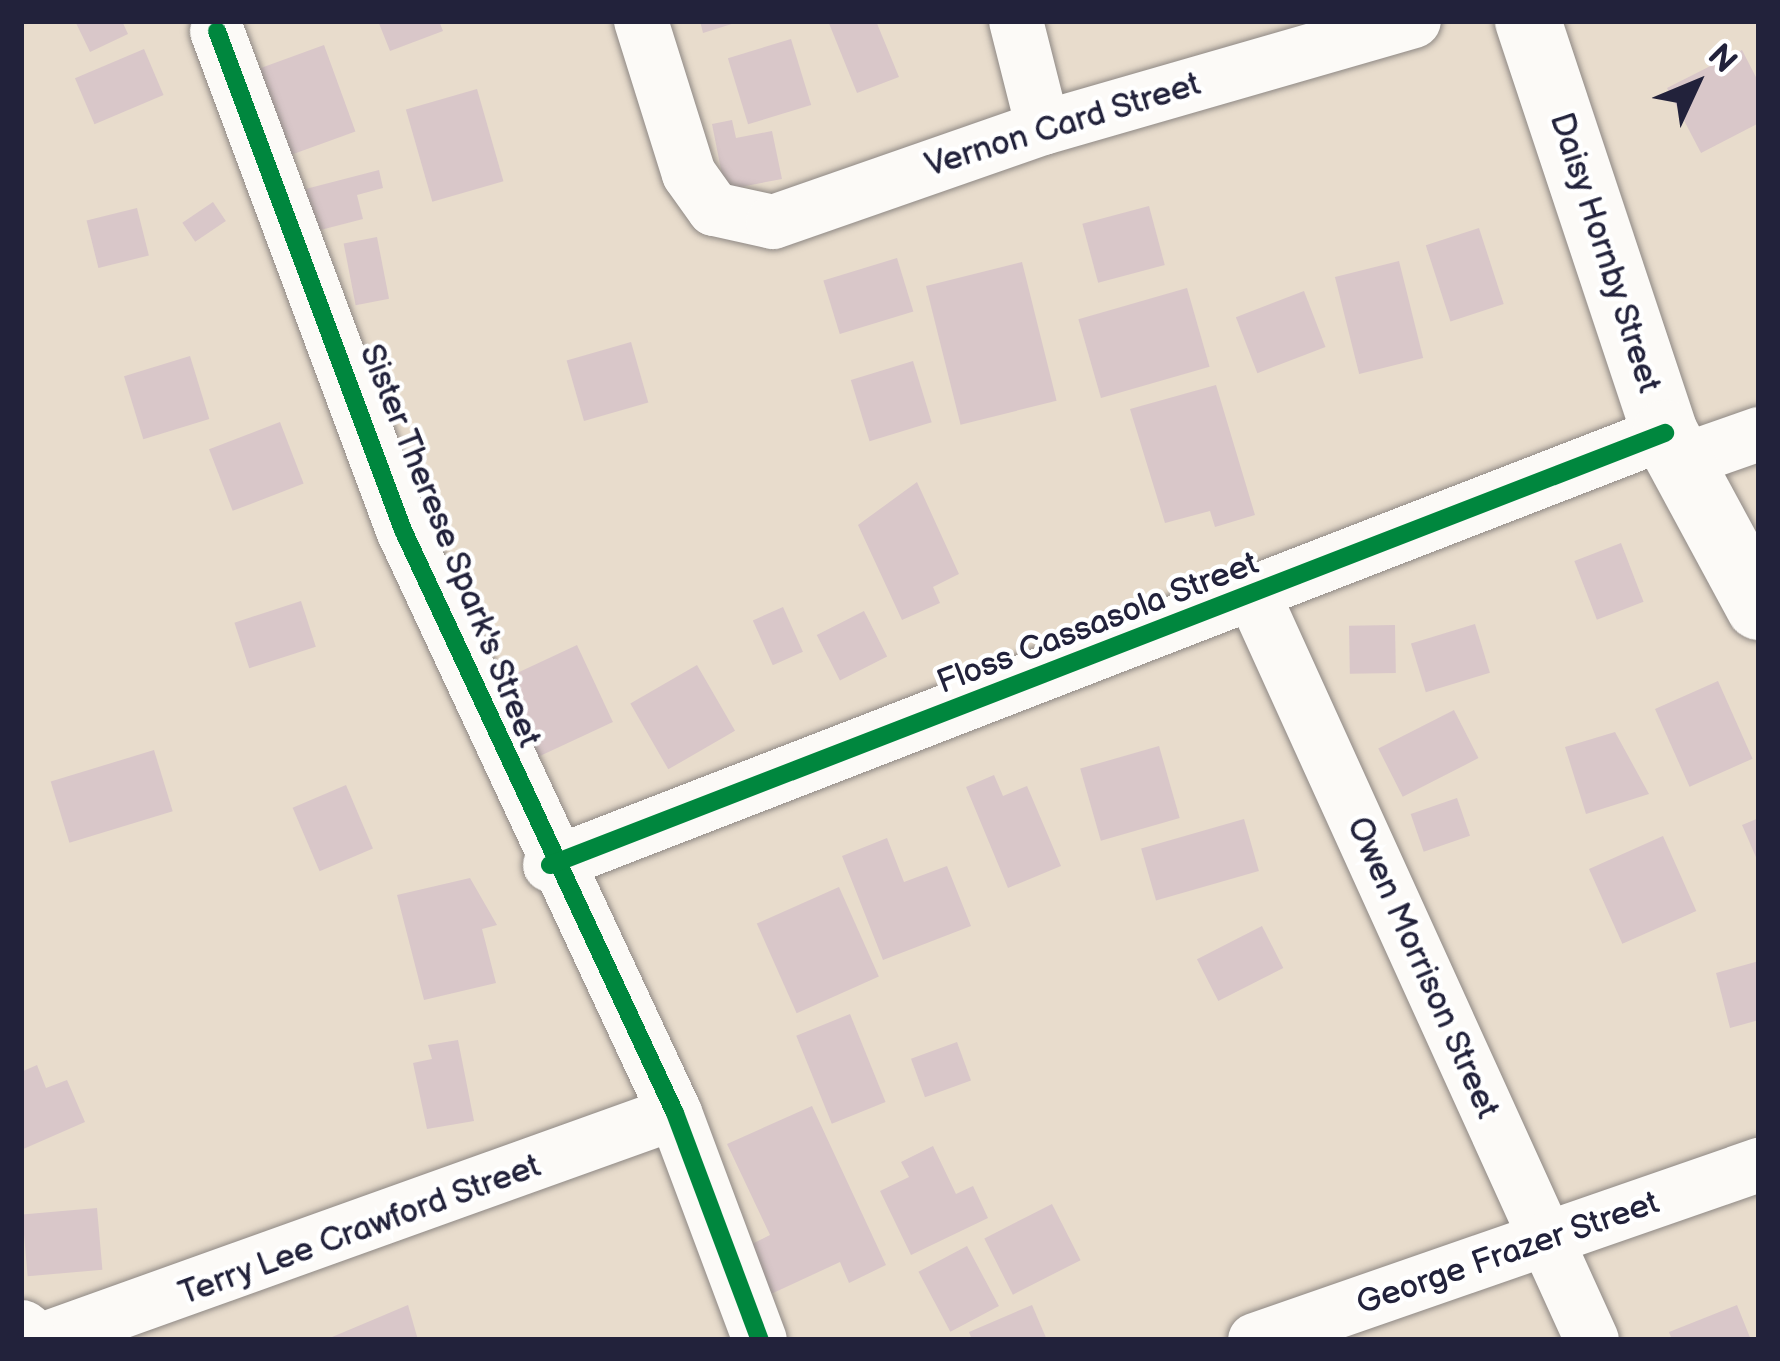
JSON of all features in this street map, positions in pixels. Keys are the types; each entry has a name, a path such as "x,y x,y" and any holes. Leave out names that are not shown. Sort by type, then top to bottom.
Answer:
{"street":[{"name":"Vernon Card Street","path":"640,21 673,140 714,208 773,222 1042,128 1414,21"},
{"path":"1016,21 1042,128"},
{"name":"Daisy Hornby Street","path":"1531,22 1672,447 1759,607"},
{"name":"Sister Therese Spark's Street","path":"218,31 403,530 550,865 675,1114 760,1340"},
{"name":"Floss Cassasola Street","path":"550,865 1254,596 1672,447 1759,434"},
{"name":"Owen Morrison Street","path":"1254,596 1592,1340"},
{"name":"Terry Lee Crawford Street","path":"42,1340 675,1114"},
{"name":"George Frazer Street","path":"1255,1340 1546,1244 1759,1165"}],"building":[{"path":"75,21 122,21 128,34 90,52"},
{"path":"378,21 439,21 443,31 390,51"},
{"path":"700,21 738,21 738,22 703,33"},
{"path":"828,21 876,21 899,77 857,93"},
{"path":"791,39 811,105 748,124 728,58"},
{"path":"324,45 355,131 280,159 249,72"},
{"path":"144,49 164,95 94,124 75,78"},
{"path":"1742,50 1759,83 1759,123 1701,153 1667,88"},
{"path":"477,89 503,181 432,202 406,109"},
{"path":"732,120 736,138 772,131 782,179 725,190 712,124"},
{"path":"379,170 383,188 357,195 363,219 305,234 294,192"},
{"path":"213,202 226,221 195,242 182,223"},
{"path":"1149,206 1165,265 1098,283 1082,224"},
{"path":"137,208 149,256 98,268 87,221"},
{"path":"1479,228 1504,304 1450,321 1426,245"},
{"path":"377,237 389,299 356,305 344,243"},
{"path":"897,258 913,312 840,334 823,281"},
{"path":"1399,261 1423,358 1359,374 1335,277"},
{"path":"1022,262 1057,401 961,425 926,286"},
{"path":"1187,288 1210,367 1101,398 1078,319"},
{"path":"1304,291 1326,347 1257,373 1236,317"},
{"path":"631,342 648,403 584,421 567,360"},
{"path":"190,356 209,419 143,439 124,376"},
{"path":"913,361 932,422 870,441 851,380"},
{"path":"1216,385 1255,515 1215,527 1210,511 1165,523 1130,409"},
{"path":"280,422 304,484 233,511 209,449"},
{"path":"917,482 959,574 933,587 940,603 902,620 858,525"},
{"path":"1621,543 1644,602 1597,620 1574,561"},
{"path":"301,601 316,647 249,668 234,623"},
{"path":"783,607 803,652 773,665 753,620"},
{"path":"864,611 887,656 840,681 817,635"},
{"path":"1475,624 1490,673 1426,692 1411,644"},
{"path":"1395,625 1396,673 1350,674 1349,626"},
{"path":"577,645 613,722 531,760 495,683"},
{"path":"697,665 735,731 668,769 630,704"},
{"path":"1718,681 1753,759 1690,787 1655,709"},
{"path":"1454,710 1479,758 1403,797 1378,749"},
{"path":"1615,732 1649,794 1586,814 1565,747"},
{"path":"1159,746 1180,818 1101,841 1080,769"},
{"path":"154,750 173,811 69,843 51,782"},
{"path":"994,775 1003,796 1027,786 1061,866 1008,888 966,787"},
{"path":"346,785 373,849 320,871 293,808"},
{"path":"1457,798 1470,836 1424,852 1411,814"},
{"path":"1759,818 1759,864 1742,825"},
{"path":"1244,819 1259,871 1156,900 1141,848"},
{"path":"1663,836 1696,911 1622,944 1589,869"},
{"path":"887,838 904,882 947,866 971,926 883,960 842,856"},
{"path":"470,878 497,925 482,929 496,983 424,1000 397,895"},
{"path":"839,887 879,977 797,1013 757,924"},
{"path":"1262,926 1283,968 1218,1001 1197,959"},
{"path":"1759,961 1759,1020 1730,1028 1716,973"},
{"path":"850,1014 886,1102 832,1124 796,1036"},
{"path":"458,1040 474,1121 427,1129 413,1063 432,1059 428,1045"},
{"path":"957,1042 971,1081 925,1097 911,1059"},
{"path":"37,1065 46,1088 67,1080 85,1122 21,1150 21,1072"},
{"path":"812,1106 886,1265 849,1283 840,1262 771,1294 748,1246 770,1235 727,1144"},
{"path":"933,1146 956,1194 973,1186 988,1218 911,1255 880,1191 909,1177 901,1162"},
{"path":"1052,1204 1081,1260 1013,1295 984,1239"},
{"path":"97,1208 102,1270 28,1276 22,1215"},
{"path":"967,1246 999,1306 950,1332 918,1272"},
{"path":"408,1305 418,1340 325,1340"},
{"path":"1032,1305 1047,1340 972,1340 969,1332"},
{"path":"1737,1305 1751,1340 1672,1340 1669,1332"}],"cycle path":[{"path":"217,31 403,530 675,1113 760,1340"},
{"path":"550,865 1665,433"}]}
